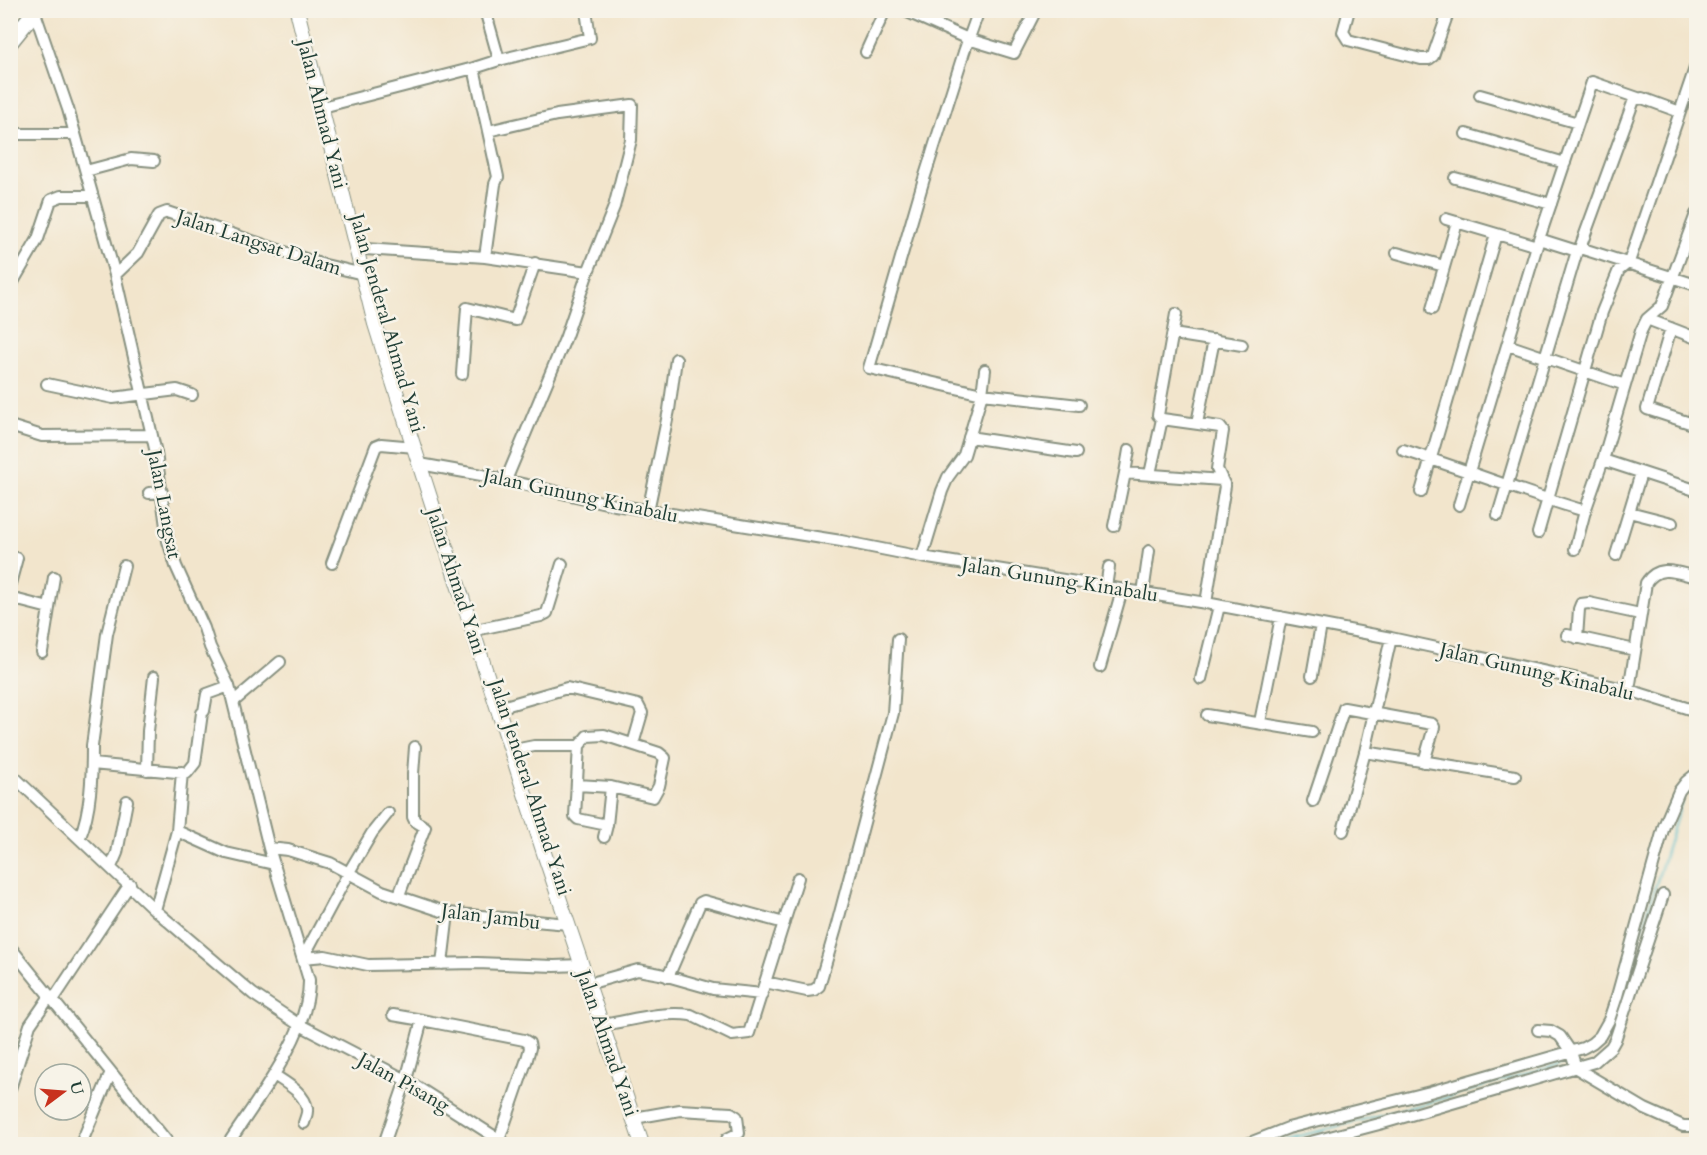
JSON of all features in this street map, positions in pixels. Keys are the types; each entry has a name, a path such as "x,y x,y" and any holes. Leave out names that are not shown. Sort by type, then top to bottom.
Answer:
{"highway":[{"path":"10,42 35,12"}],"main road":[{"name":"Jalan Ahmad Yani","path":"297,10 375,324 415,447 424,464 514,743 568,924 642,1144"},
{"name":"Jalan Jenderal Ahmad Yani","path":"307,10 383,322 424,464 480,628 505,706 514,743"},
{"name":"Jalan Jenderal Ahmad Yani","path":"548,852 650,1144"}],"street":[{"path":"484,10 499,60"},
{"path":"330,105 590,38 586,10"},
{"path":"866,52 885,10"},
{"path":"903,10 920,14 968,39 1014,53 1036,10"},
{"path":"979,10 923,182 869,368 982,394 1080,405"},
{"path":"1349,10 1343,32 1348,40 1427,59 1435,52 1449,10"},
{"name":"Jalan Langsat","path":"35,12 75,134 115,275 152,435 166,531 172,555 210,647 229,686 269,848 309,980 309,991 292,1042 274,1075 228,1144"},
{"path":"1538,533 1602,312 1619,270 1629,262 1696,65"},
{"path":"474,68 498,177 495,184 485,257"},
{"path":"1459,505 1538,243 1592,82 1680,112"},
{"path":"1480,95 1578,123"},
{"path":"1498,515 1579,249 1632,104 1638,98"},
{"path":"488,131 557,115 632,105 631,140 614,207 565,339 506,480"},
{"path":"10,134 75,134"},
{"path":"1466,134 1565,163"},
{"path":"86,171 131,159 154,161"},
{"path":"1455,178 1551,204"},
{"path":"10,287 38,239 51,200 61,196 92,196"},
{"name":"Jalan Langsat Dalam","path":"115,275 134,257 159,215 167,212 317,263 363,274"},
{"path":"1575,549 1624,385 1647,319 1662,306 1696,214"},
{"path":"1432,309 1444,266 1451,220 1497,234 1579,249 1629,262 1696,285"},
{"path":"1421,492 1497,234"},
{"path":"365,249 485,257 588,272"},
{"path":"1397,253 1444,266"},
{"path":"462,374 467,308 515,320 535,263"},
{"path":"1150,474 1162,419 1157,412 1176,314"},
{"path":"1647,319 1696,338"},
{"path":"1671,328 1647,409 1693,424 1696,411"},
{"path":"1173,334 1242,345"},
{"path":"1197,423 1214,340"},
{"path":"1508,345 1624,385"},
{"path":"648,511 669,410 675,359"},
{"path":"922,557 942,491 948,477 963,458 982,394 985,370"},
{"path":"47,384 105,397 144,396 177,390 192,395"},
{"path":"1162,419 1220,427 1223,430 1217,470 1225,486 1206,603"},
{"path":"10,426 42,436 152,435"},
{"path":"969,437 1076,453"},
{"path":"332,563 376,446 381,444 415,447"},
{"path":"1114,526 1129,450"},
{"path":"1403,450 1470,471 1546,500 1585,511"},
{"path":"1603,460 1695,490"},
{"name":"Jalan Gunung Kinabalu","path":"424,464 608,504 1206,603 1391,638 1629,690 1696,711"},
{"path":"1125,473 1222,480"},
{"path":"1616,555 1641,473"},
{"path":"149,493 162,492"},
{"path":"1629,512 1672,523"},
{"path":"1143,593 1149,551"},
{"path":"10,584 17,558"},
{"path":"480,628 547,613 562,564"},
{"path":"80,837 86,819 93,736 107,634 124,566"},
{"path":"1106,587 1109,567"},
{"path":"1629,690 1646,583 1656,572 1665,570 1696,577"},
{"path":"42,651 54,578"},
{"path":"1100,667 1122,590"},
{"path":"10,598 50,608"},
{"path":"1635,650 1572,637 1581,604 1589,603 1640,614"},
{"path":"1201,679 1219,606"},
{"path":"1260,722 1281,617"},
{"path":"1312,676 1321,625"},
{"path":"1343,831 1365,752 1391,638"},
{"path":"765,982 807,991 819,986 877,765 893,713 898,639"},
{"path":"233,702 280,662"},
{"path":"147,770 148,731 154,677"},
{"path":"92,764 187,773 195,763 207,694 229,686"},
{"path":"505,706 567,688 638,705 642,713 633,744"},
{"path":"1313,801 1343,709 1434,725 1424,762"},
{"path":"1207,715 1312,732"},
{"path":"577,784 611,788 648,797 656,795 665,758 659,753 604,735 587,736 579,746 577,784 576,817 607,825"},
{"path":"514,743 534,746 579,746"},
{"path":"399,896 425,828 413,817 412,774 415,747"},
{"path":"1365,752 1515,777"},
{"path":"155,910 177,831 182,772"},
{"name":"Jalan Pisang","path":"10,773 155,910 253,994 298,1024 406,1080 502,1142"},
{"path":"1303,1144 1574,1060 1596,1040 1609,1020 1664,826 1678,791 1696,774"},
{"path":"604,837 611,788"},
{"path":"111,867 117,854 127,801"},
{"path":"303,958 348,872 372,833 388,813"},
{"path":"177,831 226,853 274,864"},
{"name":"Jalan Jambu","path":"269,848 309,856 348,872 382,891 448,913 568,924"},
{"path":"609,1024 656,1015 688,1015 732,1035 750,1032 798,878"},
{"path":"10,1089 30,1025 130,884"},
{"path":"1247,1144 1288,1128 1430,1092 1574,1060 1594,1062 1611,1047 1615,1040 1663,894"},
{"path":"668,977 700,903 704,902 783,923"},
{"path":"442,964 448,913"},
{"path":"10,947 169,1144"},
{"path":"303,958 325,956 368,965 582,965"},
{"path":"595,982 638,970 713,989 762,994"},
{"path":"393,1015 524,1040 529,1043 527,1059 502,1142"},
{"path":"384,1144 406,1080 422,1020"},
{"path":"1538,1030 1556,1032 1564,1041 1574,1060 1645,1109 1683,1126 1696,1126"},
{"path":"81,1144 85,1129 111,1072"},
{"path":"274,1075 295,1089 303,1098 307,1109 304,1123"},
{"path":"640,1117 681,1110 731,1113 737,1117 739,1133 727,1139 726,1144"}],"waterway":[{"path":"1628,976 1684,793 1696,783"},
{"path":"1581,1058 1594,1052 1604,1042 1616,1016"},
{"path":"1277,1144 1570,1061"}]}
